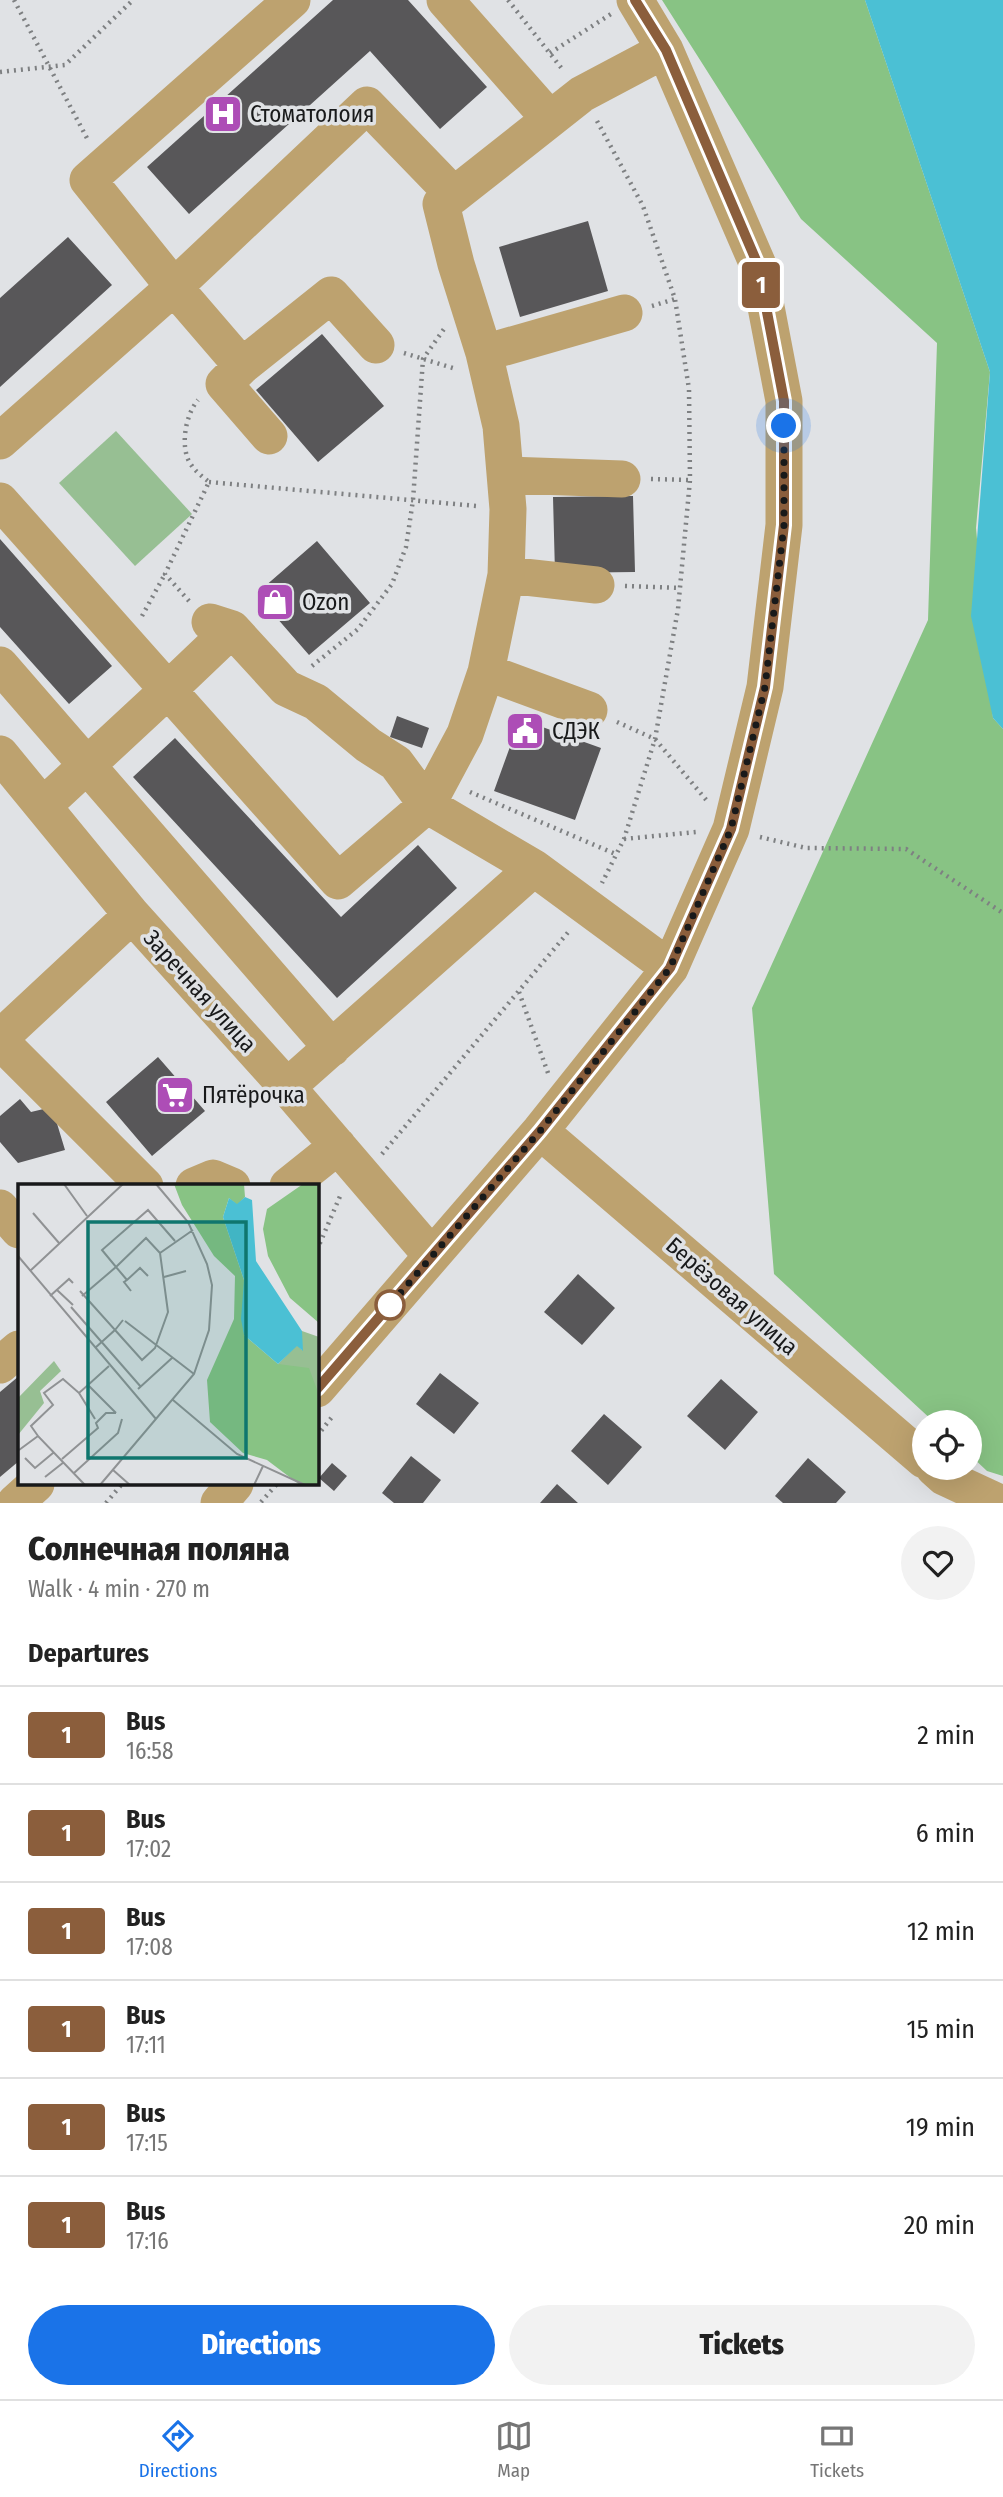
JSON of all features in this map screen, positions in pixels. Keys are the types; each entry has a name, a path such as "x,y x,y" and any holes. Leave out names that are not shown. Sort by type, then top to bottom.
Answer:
{"street":[{"path":"242,366 88,180 292,0"},
{"path":"445,0 549,118"},
{"path":"318,1388 550,1119 670,968 731,829 765,687 784,525 784,401 758,265 666,50 626,5"},
{"path":"0,501 338,881 434,792 466,734 486,672 506,575 507,492 501,426 484,353 440,204 582,94 666,50"},
{"path":"0,441 174,286 367,105 454,195"},
{"path":"269,436 224,384 242,366 331,295 376,345"},
{"path":"484,353 624,313"},
{"path":"507,492 622,479"},
{"path":"506,575 596,584"},
{"path":"44,805 167,690 221,626 286,688 316,702 368,745 396,763 534,869 670,968"},
{"path":"0,665 332,1048"},
{"path":"486,672 589,710"},
{"name":"Заречная улица","path":"0,754 132,915 287,1087 432,1256"},
{"path":"287,1087 534,869"},
{"path":"132,915 0,1040 143,1184"},
{"name":"Берёзовая улица","path":"550,1119 912,1449"},
{"path":"290,1184 338,1146"},
{"path":"199,1184 213,1178 227,1184"},
{"path":"0,1208 18,1229"},
{"path":"0,1365 18,1350"},
{"path":"950,1480 1000,1503"},
{"path":"15,1503 34,1486"},
{"path":"219,1503 233,1486"}],"path":[{"path":"14,0 102,167"},
{"path":"0,72 65,65 133,0"},
{"path":"550,53 626,5"},
{"path":"307,670 358,629 392,584 406,547 423,359 450,321"},
{"path":"376,345 457,369 484,353"},
{"path":"201,398 195,404 184,434 190,464 209,482 412,500 507,492"},
{"path":"622,479 690,480"},
{"path":"126,643 165,574 209,482"},
{"path":"165,574 221,626"},
{"path":"596,584 680,588"},
{"path":"589,710 655,739 731,829"},
{"path":"434,792 618,855"},
{"path":"624,839 731,829 806,848 906,849 1003,913"},
{"path":"518,991 550,1119"},
{"path":"318,1248 341,1193"},
{"path":"106,1503 120,1486"},
{"path":"261,1503 275,1486"}],"green space":[{"path":"662,0 865,0 990,372 976,528 993,718 1003,729 1003,1476 987,1471 982,1466 982,1410 921,1410 774,1274 752,1008 928,620 937,343 801,219"},
{"path":"116,431 192,514 135,566 59,483"}],"water":[{"path":"865,0 1003,0 1003,729 993,718 971,616 990,372"}],"building":[{"path":"333,0 408,0 487,87 440,129 370,51 189,214 147,167"},
{"path":"588,221 608,291 520,317 499,247"},
{"path":"68,237 112,285 0,387 0,298"},
{"path":"322,334 384,406 318,462 256,390"},
{"path":"633,496 635,572 555,573 553,497"},
{"path":"0,539 112,666 69,704 0,627"},
{"path":"317,541 370,603 309,655 256,594"},
{"path":"397,716 429,728 422,748 390,737"},
{"path":"520,719 601,748 575,820 494,791"},
{"path":"175,738 341,917 418,845 457,888 337,998 133,777"},
{"path":"158,1057 205,1111 152,1156 106,1102"},
{"path":"20,1099 31,1112 52,1107 65,1150 18,1163 0,1142 0,1116"},
{"path":"578,1274 615,1308 582,1345 544,1312"},
{"path":"440,1373 479,1403 454,1434 416,1404"},
{"path":"18,1377 18,1462 0,1477 0,1392"},
{"path":"721,1379 758,1412 725,1450 687,1416"},
{"path":"604,1414 642,1447 608,1485 571,1451"},
{"path":"411,1456 441,1480 423,1503 394,1503 382,1493"},
{"path":"808,1458 846,1492 836,1503 783,1503 775,1496"},
{"path":"332,1463 347,1476 334,1491 319,1478"},
{"path":"557,1484 578,1503 540,1503"}],"bus line":[{"name":"1","path":"318,1388 540,1131 670,968 731,829 765,687 784,525 784,401 758,265 666,50 635,0"}],"place":[{"name":"Стоматолоия","path":"223,114"},
{"name":"Ozon","path":"275,602"},
{"name":"СДЭК","path":"525,731"},
{"name":"Пятёрочка","path":"175,1095"}],"route":[{"path":"390,1305 383,1313 540,1131 670,968 731,829 765,687 784,525 784,426"}]}
